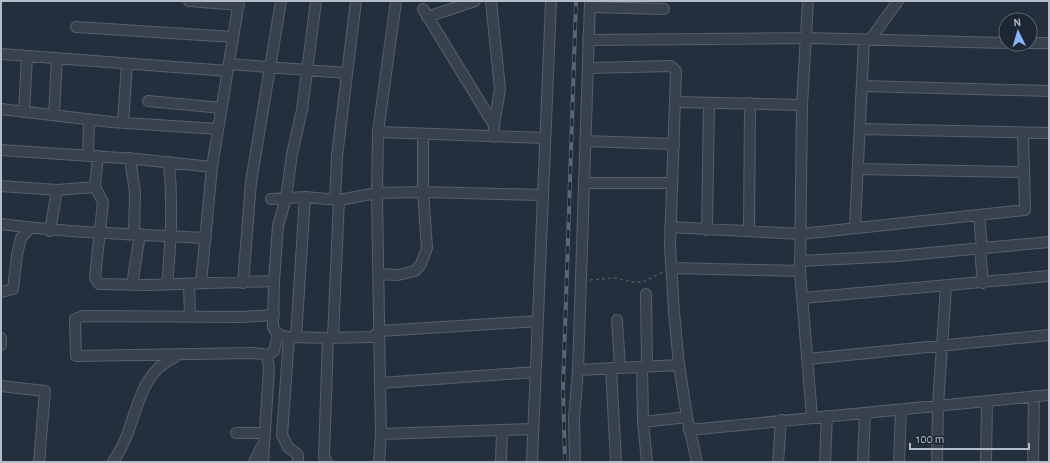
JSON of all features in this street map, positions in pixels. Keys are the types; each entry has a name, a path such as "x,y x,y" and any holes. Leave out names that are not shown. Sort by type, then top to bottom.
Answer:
{"street":[{"path":"189,1 239,3 212,167 201,283"},
{"path":"244,283 251,182 281,1"},
{"path":"316,1 302,110 292,154 286,198 278,226 274,282 273,327 278,334 293,337 330,338 372,337 380,330 538,321"},
{"path":"326,462 324,457 337,200 337,156 356,1"},
{"path":"379,462 381,434 377,193 378,132 396,1"},
{"path":"475,1 425,13 494,125"},
{"path":"491,1 500,90 494,125 494,137"},
{"path":"532,462 532,429 552,1"},
{"path":"808,1 802,105 800,266 812,417"},
{"path":"855,227 862,86 867,40 898,1"},
{"path":"575,462 574,419 578,370 590,4 664,9"},
{"path":"76,28 233,37"},
{"path":"588,40 807,38 998,43"},
{"path":"1038,43 1049,43"},
{"path":"1,54 127,64 269,67 347,73"},
{"path":"24,112 27,56"},
{"path":"54,115 56,59"},
{"path":"123,123 127,64"},
{"path":"588,68 671,66 676,71 670,226 674,312 686,417 697,462"},
{"path":"862,86 1049,90"},
{"path":"148,101 222,108"},
{"path":"675,102 802,105"},
{"path":"707,230 709,103"},
{"path":"749,231 750,103"},
{"path":"1,109 123,123 218,129"},
{"path":"90,119 95,187 103,202 96,278 99,284 167,285 274,282"},
{"path":"860,129 1049,133"},
{"path":"378,132 545,138"},
{"path":"670,226 707,230 801,234 855,227 1026,210 1023,133"},
{"path":"378,274 398,275 415,271 421,264 427,248 423,192 423,134"},
{"path":"585,141 674,144"},
{"path":"1,150 130,158 212,167"},
{"path":"130,158 135,193 137,233 132,285"},
{"path":"167,285 172,236 172,202 169,162"},
{"path":"858,168 1024,172"},
{"path":"584,183 671,183"},
{"path":"1,186 57,190 95,187"},
{"path":"50,231 57,190"},
{"path":"271,199 305,197 337,200 377,193 423,192 543,195"},
{"path":"298,462 298,455 288,447 282,435 293,337 305,197"},
{"path":"979,215 983,283"},
{"path":"1,224 50,231 137,233 206,238"},
{"path":"1,292 13,289 17,254 21,238 30,228"},
{"path":"672,268 800,266 1049,242"},
{"path":"803,298 946,287 1049,276"},
{"path":"189,284 190,316"},
{"path":"937,462 938,405 946,287"},
{"path":"646,294 643,422 647,462"},
{"path":"267,356 263,354 252,354 76,356 75,319 82,316 241,317 274,315"},
{"path":"616,462 615,368 617,320"},
{"path":"267,356 274,351 278,334"},
{"path":"808,359 1049,334"},
{"path":"1,338 1,345"},
{"path":"113,462 125,441 148,380 163,362 180,355"},
{"path":"264,462 264,438 269,368 267,356"},
{"path":"578,370 679,365"},
{"path":"380,383 535,372"},
{"path":"1,386 45,391 39,462"},
{"path":"689,430 1049,395"},
{"path":"1033,462 1034,396"},
{"path":"986,462 987,402"},
{"path":"899,462 901,410"},
{"path":"863,462 865,413"},
{"path":"825,462 827,416"},
{"path":"643,422 686,417"},
{"path":"778,462 782,420"},
{"path":"381,434 532,429"},
{"path":"500,462 502,430"},
{"path":"236,433 264,438"},
{"path":"254,462 264,438"}],"path":[{"path":"580,278 593,280 614,278 634,282 643,282 672,268"}],"railway":[{"path":"565,462 563,389 576,1"}]}
